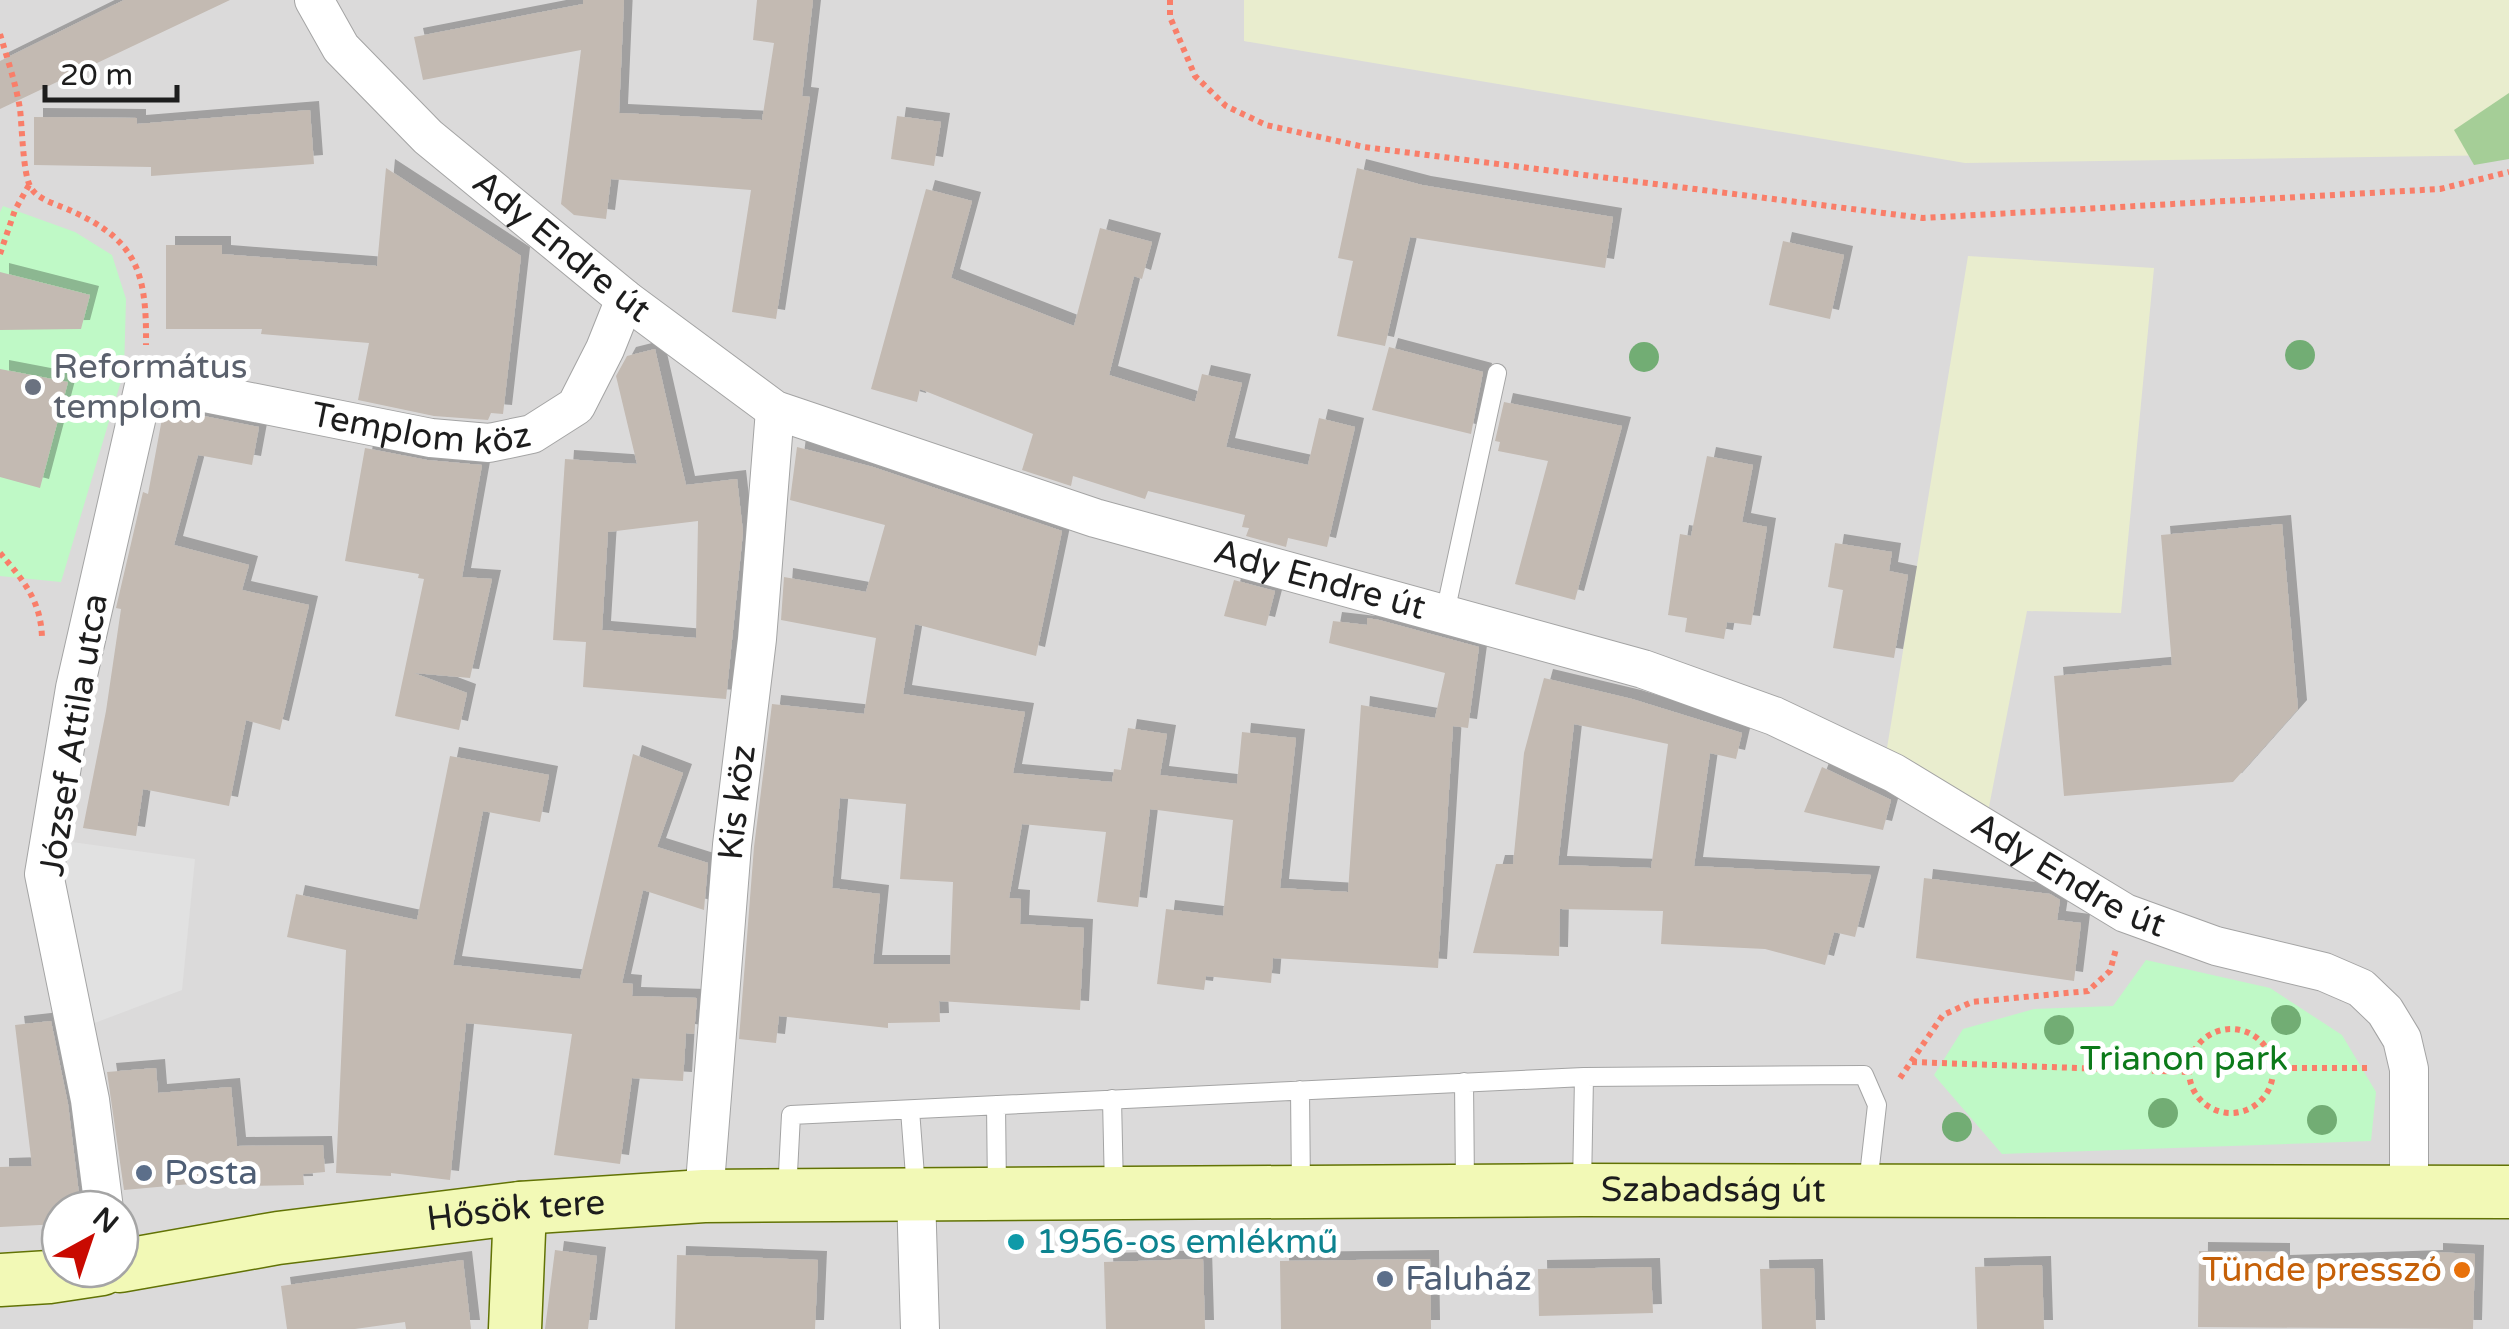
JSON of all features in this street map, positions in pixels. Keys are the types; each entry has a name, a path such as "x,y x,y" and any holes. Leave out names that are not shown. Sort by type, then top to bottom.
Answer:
{"main road":[{"name":"Szabadság út","path":"916,1194 1582,1190 2509,1192"},
{"name":"Hősök tere","path":"140,1262 278,1238 520,1208 704,1196 916,1194"},
{"path":"516,1329 520,1208"},
{"path":"0,1280 40,1278"}],"street":[{"name":"Ady Endre út","path":"314,0 340,48 428,137 625,300 775,410 1095,518 1643,669 1774,716 1894,773 2126,912 2216,946 2324,972 2361,988 2385,1010 2402,1039 2408,1068 2409,1190"},
{"name":"Templom köz","path":"146,381 431,438 490,443 532,434 576,406 625,300"},
{"name":"József Attila utca","path":"101,1189 90,1100 44,874 75,688 146,381"},
{"name":"Kis köz","path":"704,1196 732,845 757,639 775,410"},
{"path":"916,1194 920,1329"}],"lane":[{"path":"1445,614 1497,372"},
{"path":"787,1194 791,1115 1584,1076 1864,1074 1877,1106 1867,1190"},
{"path":"1582,1190 1584,1076"},
{"path":"1464,1082 1465,1191"},
{"path":"1300,1090 1301,1192"},
{"path":"1112,1099 1114,1192"},
{"path":"996,1105 998,1193"},
{"path":"910,1110 916,1194"}],"path":[{"path":"1170,0 1170,17 1195,76 1226,106 1266,125 1383,150 1924,218 2440,189 2509,172"},
{"path":"0,34 19,103 29,185 41,198 99,224 124,243 140,275 147,306 146,381"},
{"path":"0,254 15,210 29,185"},
{"path":"1877,1106 1943,1015 1972,1002 2088,992 2110,972 2126,912"},
{"path":"2236,1028 2258,1038 2272,1058 2273,1082 2260,1103 2238,1114 2214,1111 2195,1095 2188,1072 2194,1049 2212,1032 2236,1028"},
{"path":"1912,1062 2188,1072"},
{"path":"2272,1068 2354,1068"}],"shaded area":[{"path":"0,0 1244,0 1245,41 2509,155 2509,1329 0,1329"},
{"path":"50,839 195,859 182,990 76,1030"}],"green space":[{"path":"1244,0 2509,0 2509,155 1965,163 1244,41"},
{"path":"2509,93 2509,159 2474,165 2454,130"},
{"path":"3,206 75,232 112,255 126,299 124,371 61,582 0,576"},
{"path":"1968,256 2154,268 2121,613 2027,611 1988,812 1887,748"},
{"name":"Trianon park","path":"2146,960 2270,988 2342,1035 2376,1092 2371,1141 2002,1154 1934,1075 1963,1029 2034,1009 2113,1006"}],"building":[{"path":"124,0 230,0 0,109 0,61"},
{"path":"583,0 624,0 619,113 762,120 774,43 753,40 757,0 813,0 802,96 810,97 776,319 732,312 751,190 611,179 606,219 574,215 561,204 581,50 423,80 414,37 583,4"},
{"path":"310,110 314,164 151,176 151,167 34,165 34,117 137,118 137,124"},
{"path":"897,116 941,122 934,166 891,159"},
{"path":"386,168 521,256 503,414 491,413 488,420 434,416 358,400 369,343 261,334 262,329 166,329 166,245 222,245 222,254 377,266"},
{"path":"1357,168 1422,185 1613,217 1605,268 1410,237 1385,346 1337,336 1353,261 1338,258"},
{"path":"926,189 972,201 951,278 1074,326 1100,228 1152,242 1142,279 1134,276 1109,375 1195,402 1202,374 1242,383 1226,447 1308,465 1319,418 1355,427 1327,547 1288,538 1286,547 1246,536 1249,528 1242,527 1245,515 1148,491 1145,499 1073,476 1071,486 1022,470 1033,434 920,389 917,402 871,389"},
{"path":"1783,241 1844,255 1830,319 1769,305"},
{"path":"0,272 90,295 81,329 0,330"},
{"path":"1389,347 1483,372 1471,434 1372,410"},
{"path":"655,349 686,485 737,479 743,532 726,699 583,687 586,642 553,640 565,459 637,464 616,376 627,356","holes":["698,521 696,638 602,630 608,532"]},
{"path":"0,369 68,382 40,488 0,477"},
{"path":"1504,402 1622,426 1575,600 1515,584 1548,461 1498,451 1500,442 1495,441"},
{"path":"164,408 259,427 252,465 198,455 174,545 249,565 242,590 309,605 280,730 246,720 229,806 143,789 136,836 83,828 106,711 121,609 116,608 143,492 148,494"},
{"path":"797,447 873,467 1062,531 1036,656 915,624 903,694 1025,712 1013,773 1112,782 1114,769 1121,770 1128,728 1167,734 1160,775 1237,784 1242,732 1296,738 1280,888 1348,892 1361,705 1435,718 1445,673 1329,643 1333,621 1367,625 1367,618 1379,620 1479,647 1468,728 1453,726 1438,968 1273,958 1271,983 1206,976 1204,990 1157,984 1166,909 1223,916 1233,820 1150,809 1138,907 1097,902 1106,832 1022,824 1009,898 1021,899 1020,924 1084,928 1080,1010 939,1001 940,1022 888,1023 888,1028 779,1016 776,1043 739,1039 754,847 772,704 864,714 876,638 781,620 784,577 866,592 885,525 790,500","holes":["840,798 906,804 900,879 953,882 950,964 873,964 880,894 832,888"]},
{"path":"365,448 482,465 462,577 492,579 470,678 414,673 467,693 459,730 395,716 424,579 418,578 419,574 345,561"},
{"path":"1707,456 1753,465 1742,522 1767,527 1751,625 1727,622 1724,639 1685,632 1687,618 1668,615 1680,534 1691,536"},
{"path":"2282,524 2298,709 2233,782 2064,796 2054,676 2172,665 2161,535"},
{"path":"1835,543 1892,552 1889,571 1908,575 1894,658 1833,648 1843,590 1828,587"},
{"path":"1234,580 1275,591 1266,626 1224,616"},
{"path":"1544,678 1632,699 1742,733 1736,759 1710,753 1694,866 1871,875 1855,937 1834,932 1825,965 1765,949 1661,944 1663,911 1560,909 1559,956 1473,953 1496,864 1513,864 1524,753","holes":["1574,724 1668,744 1651,868 1558,865"]},
{"path":"633,754 683,773 657,847 708,863 704,910 643,890 622,983 633,984 632,996 697,998 694,1034 686,1033 683,1081 632,1078 620,1164 554,1155 572,1034 466,1023 450,1180 391,1173 336,1173 346,950 287,937 296,894 417,920 450,756 549,775 540,822 483,811 453,965 580,979"},
{"path":"1822,767 1891,800 1883,830 1804,812"},
{"path":"1924,878 2050,894 2060,900 2057,920 2081,923 2074,981 1916,958"},
{"path":"51,1021 68,1104 78,1189 40,1189 40,1225 0,1227 0,1167 32,1166 15,1025"},
{"path":"156,1068 158,1093 231,1087 237,1146 323,1145 325,1172 303,1174 304,1185 246,1186 246,1179 124,1189 107,1072"},
{"path":"555,1250 597,1256 588,1329 545,1329"},
{"path":"2199,1251 2281,1252 2281,1264 2434,1259 2434,1252 2475,1254 2473,1329 2198,1327"},
{"path":"677,1255 818,1260 815,1329 675,1329"},
{"path":"1203,1259 1205,1329 1106,1329 1104,1262"},
{"path":"1430,1259 1431,1329 1281,1329 1280,1261"},
{"path":"463,1260 471,1329 406,1329 405,1322 355,1329 287,1329 281,1286"},
{"path":"2042,1265 2044,1329 1977,1329 1975,1267"},
{"path":"1651,1267 1653,1313 1539,1316 1538,1269"},
{"path":"1814,1268 1816,1329 1762,1329 1760,1269"}],"place":[{"name":"Református templom","path":"33,387"},
{"name":"Posta","path":"144,1173"},
{"name":"1956-os emlékmű","path":"1016,1242"},
{"name":"Tünde presszó","path":"2462,1270"},
{"name":"Faluház","path":"1385,1279"}]}
